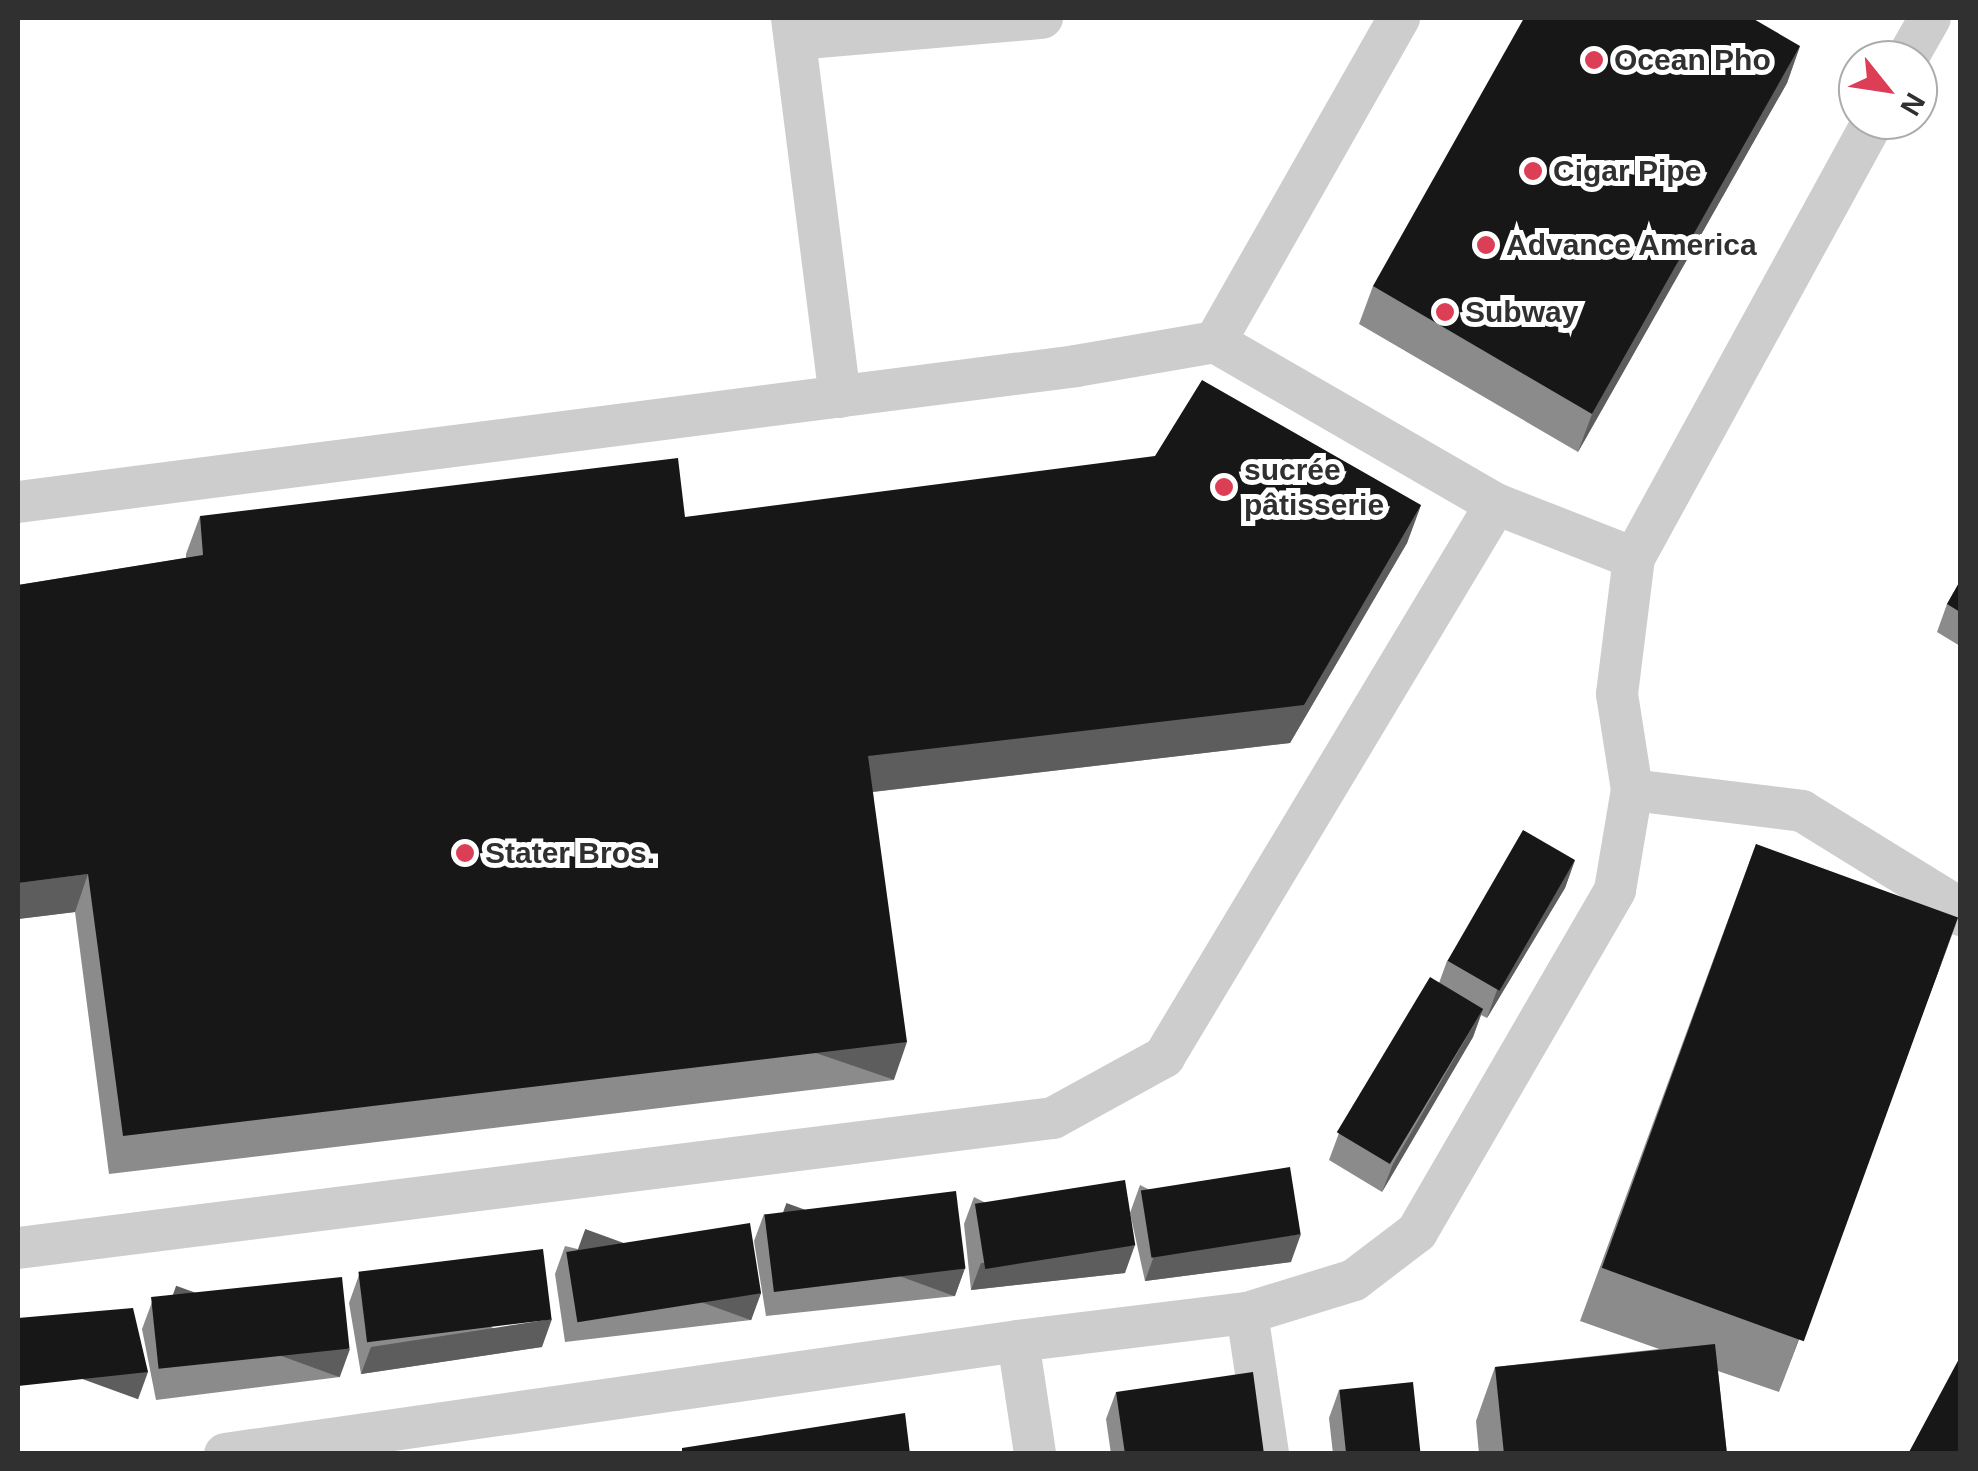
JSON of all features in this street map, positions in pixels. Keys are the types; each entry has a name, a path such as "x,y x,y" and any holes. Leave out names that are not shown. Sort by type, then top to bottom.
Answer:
{"lane":[{"path":"840,397 793,28 1042,18"},
{"path":"1214,342 1399,18"},
{"path":"1917,40 1930,18"},
{"path":"226,1454 1018,1341 1246,1313 1354,1280 1418,1232 1615,890 1632,790 1617,694 1634,558 1863,140"},
{"path":"18,502 1076,366 1214,342 1496,504 1634,558"},
{"path":"18,1248 1053,1118 1164,1057 1496,504"},
{"path":"1632,790 1802,812 1951,904 1960,915"},
{"path":"1246,1313 1268,1454"},
{"path":"1018,1341 1035,1454"}],"building":[{"path":"1524,18 1752,18 1800,46 1592,414 1373,286"},
{"name":"Stater Bros.","path":"1202,380 1421,505 1304,705 868,756 907,1042 123,1136 88,874 18,883 18,585 203,555 200,516 678,458 685,517 1155,456"},
{"path":"1960,581 1960,612 1947,604"},
{"path":"1523,830 1575,860 1499,991 1448,961"},
{"path":"1756,844 1958,918 1804,1341 1602,1268"},
{"path":"1430,977 1483,1009 1390,1164 1337,1132"},
{"path":"1290,1167 1301,1234 1151,1258 1141,1191"},
{"path":"1125,1180 1135,1245 985,1269 975,1204"},
{"path":"956,1191 966,1268 774,1292 764,1215"},
{"path":"750,1223 761,1293 577,1322 566,1252"},
{"path":"543,1249 552,1319 367,1342 358,1272"},
{"path":"342,1277 350,1349 159,1369 151,1297"},
{"path":"133,1308 148,1372 18,1386 18,1318"},
{"path":"1715,1344 1727,1454 1504,1454 1495,1367"},
{"path":"1960,1357 1960,1454 1908,1454"},
{"path":"1253,1372 1264,1454 1125,1454 1116,1392"},
{"path":"1413,1382 1421,1454 1346,1454 1339,1390"},
{"path":"905,1413 910,1454 682,1454 682,1448"}],"place":[{"name":"Ocean Pho","path":"1594,60"},
{"name":"Cigar Pipe","path":"1533,171"},
{"name":"Advance America","path":"1486,245"},
{"name":"Subway","path":"1445,312"},
{"name":"sucrée pâtisserie","path":"1224,487"},
{"name":"Stater Bros.","path":"465,853"}]}
